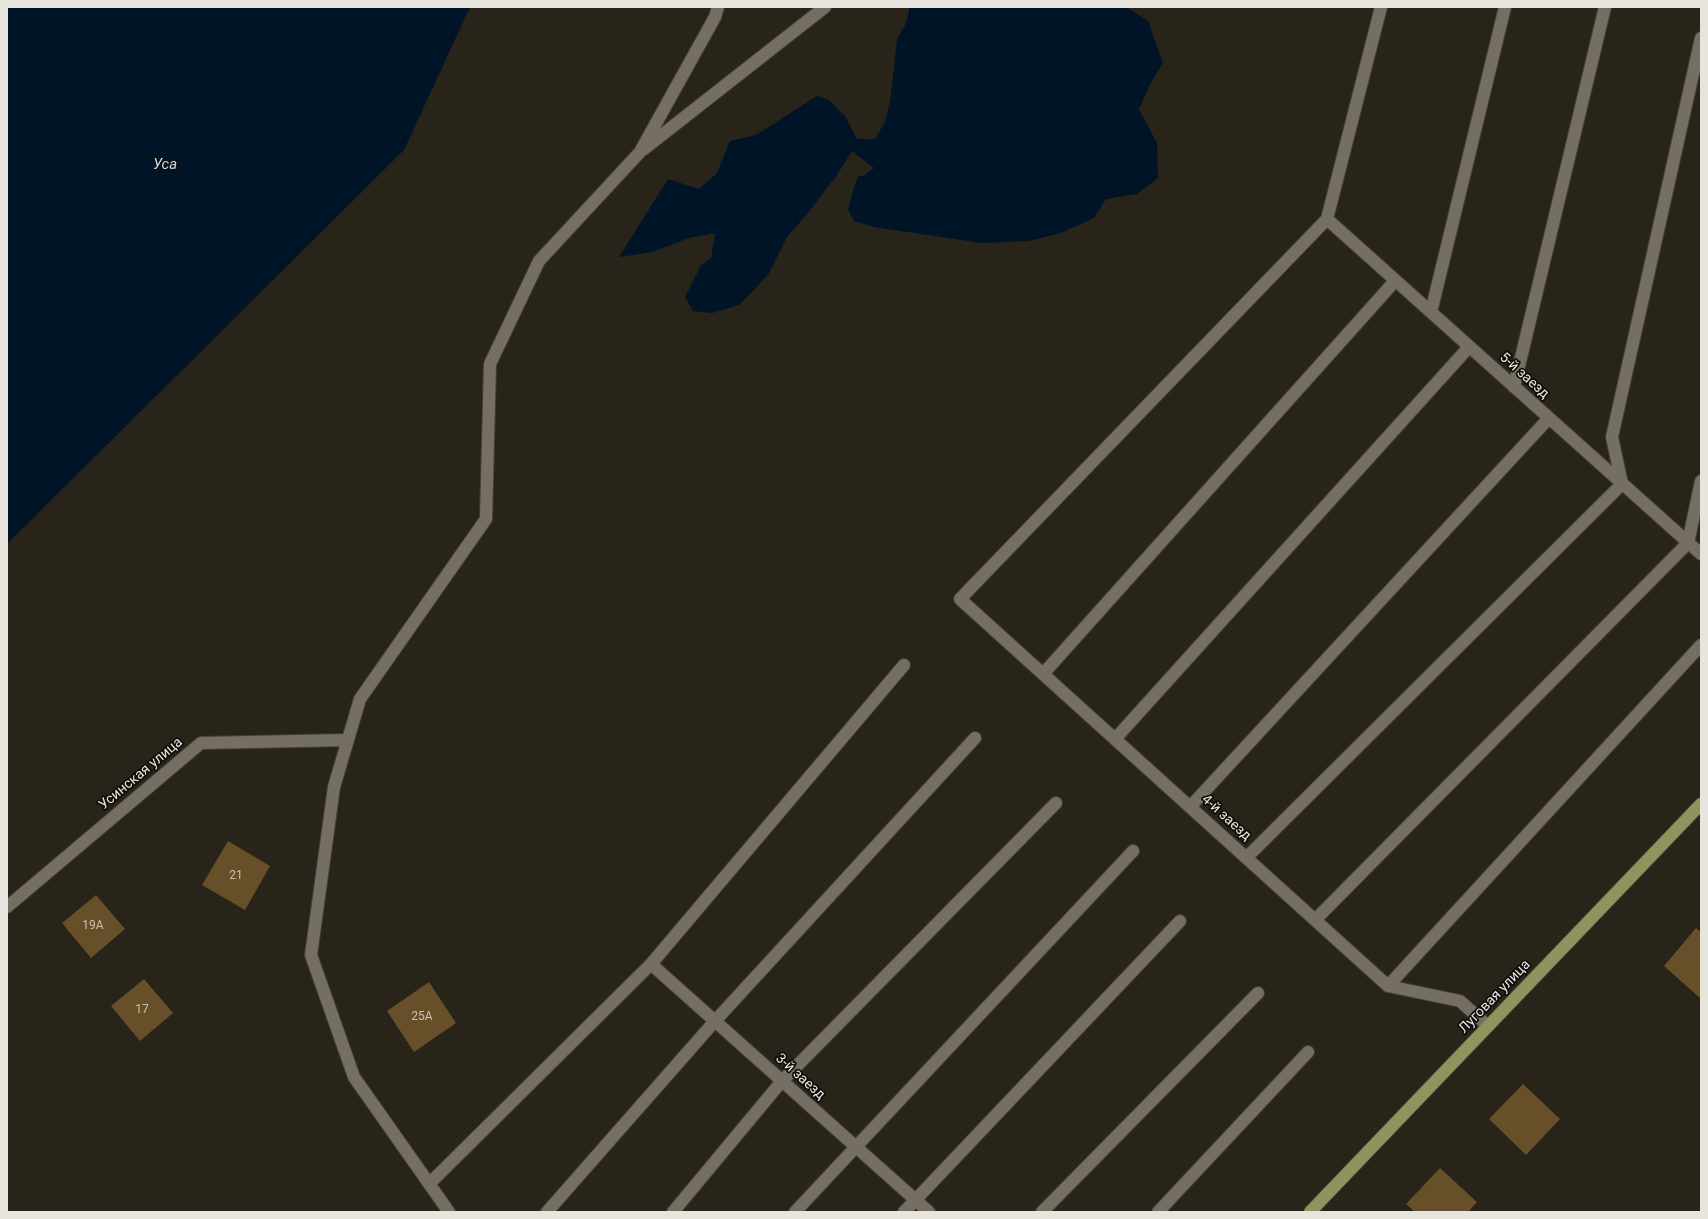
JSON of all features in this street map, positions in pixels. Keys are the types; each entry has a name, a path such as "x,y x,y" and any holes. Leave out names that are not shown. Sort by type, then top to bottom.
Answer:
{"main road":[{"name":"Луговая улица","path":"1310,1212 1701,804"}],"street":[{"path":"640,152 715,17 718,7"},
{"path":"449,1212 354,1077 311,955 334,787 360,699 486,520 490,364 539,261 640,152 825,7"},
{"path":"1327,219 1381,7"},
{"path":"1430,312 1505,7"},
{"path":"1514,387 1605,7"},
{"path":"1246,858 1622,484 1612,437 1701,38"},
{"name":"5-й заезд","path":"1327,219 1701,554"},
{"name":"4-й заезд","path":"1327,219 960,599 1388,986"},
{"path":"1043,674 1395,281"},
{"path":"1115,739 1469,346"},
{"path":"1190,807 1548,418"},
{"path":"1315,920 1688,543 1701,481"},
{"path":"1388,986 1701,645"},
{"path":"429,1184 651,964 904,665"},
{"path":"547,1212 715,1021 975,738"},
{"name":"Усинская улица","path":"7,907 201,743 348,740"},
{"path":"673,1212 782,1081 1056,803"},
{"path":"796,1212 1133,851"},
{"path":"904,1212 1180,922"},
{"name":"3-й заезд","path":"651,964 929,1212"},
{"path":"1388,986 1460,1001 1488,1026"},
{"path":"1042,1212 1258,993"},
{"path":"1158,1212 1308,1052"}],"water":[{"name":"Уса","path":"7,7 470,7 404,150 7,544"},
{"path":"909,7 1126,7 1148,21 1163,63 1150,84 1139,109 1157,143 1158,178 1137,194 1106,199 1094,218 1061,233 1029,241 982,243 874,227 854,221 848,210 858,177 865,175 874,168 852,151 837,175 808,213 787,237 768,275 739,305 712,313 693,311 685,297 701,265 711,258 715,233 689,238 653,252 619,257 668,179 699,189 717,173 730,141 756,135 817,96 829,100 845,116 857,139 875,139 885,122 890,102 897,39 905,25"}],"building":[{"path":"228,841 270,866 245,910 202,885"},
{"path":"96,895 125,929 91,958 62,923"},
{"path":"1696,928 1701,932 1701,999 1664,966"},
{"path":"144,979 173,1013 140,1041 111,1006"},
{"path":"429,982 456,1023 414,1052 387,1011"},
{"path":"1523,1084 1560,1119 1526,1155 1489,1119"},
{"path":"1440,1168 1477,1202 1468,1212 1415,1212 1406,1204"}]}
